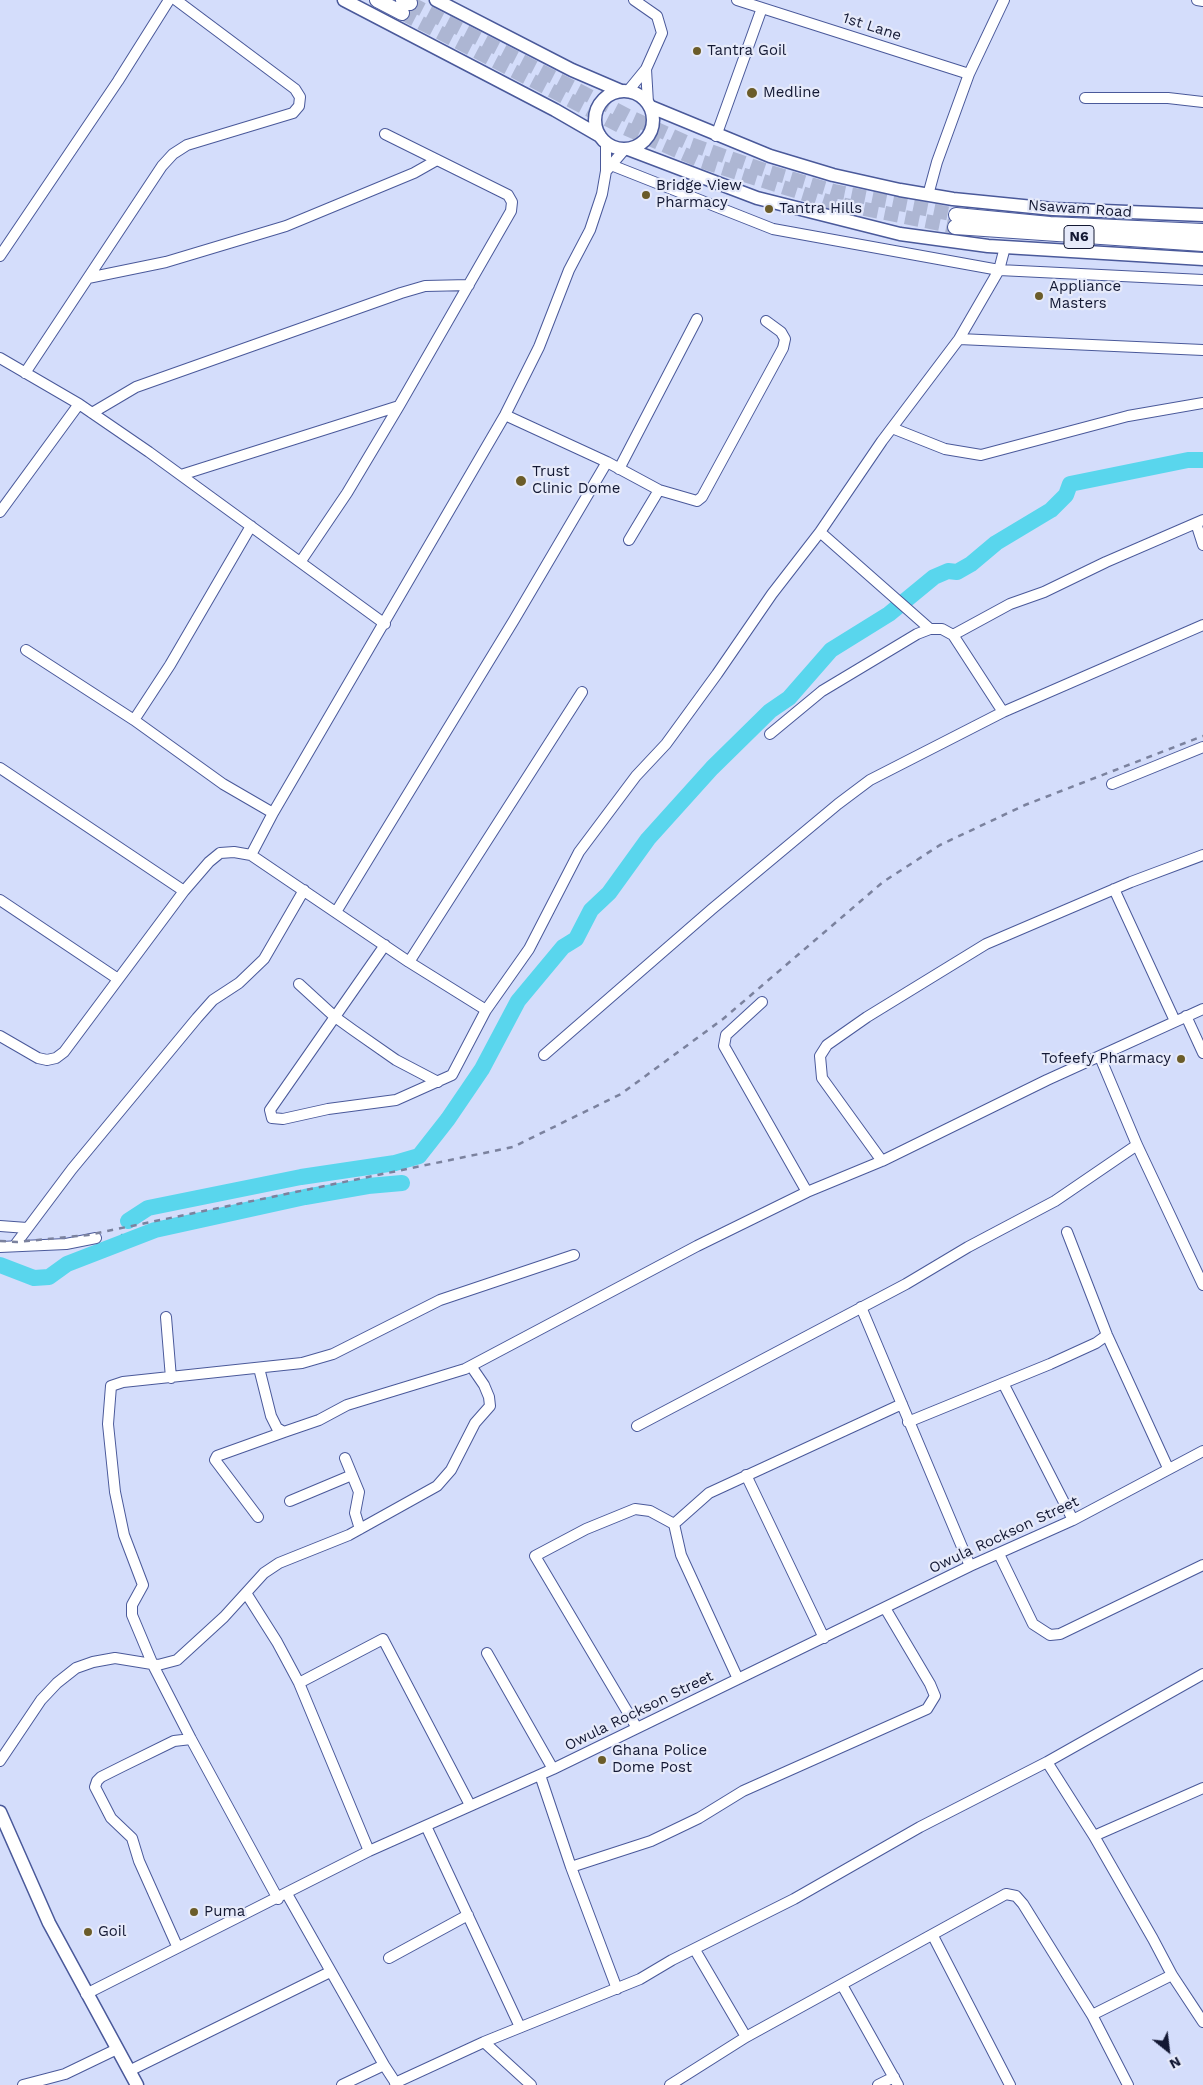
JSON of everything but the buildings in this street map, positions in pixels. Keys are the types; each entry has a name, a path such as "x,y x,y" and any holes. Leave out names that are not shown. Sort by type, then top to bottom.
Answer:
{"highway":[{"path":"377,0 405,5"},
{"name":"Nsawam Road","path":"1203,231 955,221 1203,244"}],"main road":[{"path":"344,0 548,106 603,140 757,198 900,234 1005,247 1203,259"},
{"path":"436,0 572,70 642,97 649,105 716,136 770,156 833,175 928,195 1053,209 1203,215"},
{"path":"603,140 595,122 596,112 607,96 624,91"},
{"path":"626,149 643,143 650,134 654,123 649,105"},
{"path":"0,1812 49,1923 137,2085"}],"street":[{"path":"0,256 170,0"},
{"path":"25,373 162,166 173,154 187,145 294,113 299,106 300,97 295,89 176,0"},
{"path":"624,91 646,69 659,42 661,27 660,21 651,10 634,0"},
{"name":"1st Lane","path":"736,0 969,74"},
{"path":"928,195 937,162 969,74 1004,0"},
{"path":"1197,0 1203,1"},
{"path":"716,136 762,8"},
{"path":"646,69 649,105"},
{"path":"1085,98 1168,98 1203,102"},
{"path":"301,561 347,493 511,211 512,202 508,195 385,134"},
{"path":"251,855 273,813 385,624 505,415 539,347 569,270 590,230 602,194 608,167 603,140"},
{"path":"608,167 626,149"},
{"path":"88,278 166,262 286,226 414,173 436,160"},
{"path":"608,167 773,229 999,270 1203,280"},
{"path":"385,945 270,1110 272,1118 282,1119 328,1109 396,1100 452,1075 486,1010 529,949 579,852 636,776 666,744 772,594 820,532 892,428 960,339 999,270 1005,247"},
{"path":"92,413 136,387 401,293 425,286 469,285"},
{"path":"619,469 697,319"},
{"path":"505,415 607,462 659,490 691,500 702,497 783,348 785,339 781,332 766,321"},
{"path":"960,339 1203,350"},
{"path":"0,358 79,404 301,561 385,624"},
{"path":"892,428 944,449 981,455 1128,416 1203,403"},
{"path":"0,512 79,404"},
{"path":"181,475 399,406"},
{"path":"336,912 514,620 607,462"},
{"path":"629,540 659,490"},
{"path":"953,635 1010,604 1044,592 1199,521 1203,545"},
{"path":"134,720 170,665 251,526"},
{"path":"820,532 930,629"},
{"path":"544,1055 838,804 870,780 1003,712 1203,625"},
{"path":"770,734 822,691 930,629 942,629 953,635 1003,712"},
{"path":"26,650 134,720 223,784 273,813"},
{"path":"410,962 582,692"},
{"path":"1112,784 1203,747"},
{"path":"0,768 184,892"},
{"path":"0,1036 38,1058 47,1060 56,1058 64,1052 184,892 209,862 220,853 234,852 251,855 410,962 486,1010"},
{"path":"882,1161 822,1078 820,1056 827,1045 867,1017 986,944 1114,889 1203,855"},
{"path":"1114,889 1175,1021"},
{"path":"0,1247 12,1248 15,1245 72,1169 213,1000 239,983 264,959 304,890"},
{"path":"0,900 118,979"},
{"path":"300,984 335,1017 396,1060 438,1082"},
{"path":"762,1002 726,1035 724,1046 807,1192"},
{"path":"258,1516 215,1460 218,1456 319,1420 347,1405 398,1392 471,1366 697,1246 807,1192 882,1161 1047,1080 1203,1009"},
{"path":"1186,1016 1203,1053"},
{"path":"1100,1057 1137,1145 1203,1285"},
{"path":"638,1426 862,1307 968,1246 1055,1201 1137,1145"},
{"path":"0,1226 27,1228"},
{"path":"1067,1232 1107,1334 1168,1468"},
{"path":"15,1245 66,1244 96,1238"},
{"path":"574,1255 440,1300 332,1354 302,1363 115,1384 111,1386 109,1392 108,1424 115,1492 124,1535 143,1585 132,1605 132,1615 153,1665 191,1738 282,1896 330,1972 396,2084 484,2042 617,1989 695,1950 794,1899 920,1827 1047,1762 1203,1674"},
{"path":"862,1307 908,1422 970,1566"},
{"path":"166,1317 171,1378"},
{"path":"908,1422 1058,1361 1107,1334"},
{"path":"0,1761 41,1700 57,1683 76,1668 93,1662 115,1658 153,1665 166,1664 177,1660 191,1649 264,1573 280,1563 360,1529 438,1486 451,1470 475,1423 490,1406 489,1397 484,1385 471,1366"},
{"path":"258,1368 271,1416 278,1428 284,1432"},
{"path":"1003,1383 1073,1520"},
{"path":"674,1524 709,1493 902,1404"},
{"name":"Owula Rockson Street","path":"86,1994 177,1946 282,1896 369,1851 470,1804 553,1769 970,1566 1073,1520 1203,1451"},
{"path":"345,1458 359,1492 356,1513 360,1529"},
{"path":"290,1501 352,1475"},
{"path":"746,1475 824,1638"},
{"path":"637,1728 535,1556 586,1529 635,1509 650,1511 674,1524 681,1555 738,1679"},
{"path":"999,1554 1033,1624 1050,1635 1060,1634 1203,1565"},
{"path":"246,1593 278,1642 299,1683 369,1851"},
{"path":"572,1867 650,1841 699,1818 744,1792 927,1709 935,1696 930,1684 885,1608"},
{"path":"299,1683 383,1639 470,1804"},
{"path":"487,1652 553,1769"},
{"path":"177,1946 132,1838 111,1818 95,1787 96,1781 101,1777 174,1741 191,1738"},
{"path":"1047,1762 1094,1836 1172,1975 1203,2022"},
{"path":"540,1774 617,1989"},
{"path":"1094,1836 1203,1788"},
{"path":"426,1826 520,2027"},
{"path":"670,2085 746,2037 933,1936 1006,1894 1016,1896 1023,1904 1092,2015 1128,2085"},
{"path":"389,1958 468,1915"},
{"path":"933,1936 1010,2085"},
{"path":"695,1950 746,2037"},
{"path":"129,2071 330,1972"},
{"path":"1092,2015 1172,1975"},
{"path":"842,1985 896,2081 878,2085"},
{"path":"484,2042 531,2085"},
{"path":"23,2085 65,2074 117,2049"},
{"path":"342,2085 384,2065"}],"waterway":[{"path":"128,1221 148,1208 301,1177 395,1163 419,1156 448,1119 482,1069 518,1001 563,947 576,939 591,910 609,893 648,839 712,768 770,711 789,698 831,650 889,614 934,577 948,571 957,572 971,564 996,543 1051,510 1066,495 1070,484 1188,460 1203,460"},
{"path":"0,1265 34,1278 49,1277 67,1264 155,1230 305,1197 368,1186 402,1183"},
{"path":"122,1235 128,1241"}],"tunnel":[{"path":"410,3 630,117 690,144 770,172 834,191 956,215"},
{"path":"402,13 620,126 700,161 830,202 955,227"}],"railway":[{"path":"0,1241 17,1242 88,1235 513,1147 621,1094 723,1019 883,882 940,845 1025,805 1203,736"}],"place":[{"name":"Tantra Goil","path":"697,51"},
{"name":"Medline","path":"752,93"},
{"name":"Bridge View Pharmacy","path":"646,195"},
{"name":"Tantra Hills","path":"769,209"},
{"name":"Appliance Masters","path":"1039,296"},
{"name":"Trust Clinic Dome","path":"521,481"},
{"name":"Tofeefy Pharmacy","path":"1181,1059"},
{"name":"Ghana Police Dome Post","path":"602,1760"},
{"name":"Puma","path":"194,1912"},
{"name":"Goil","path":"88,1932"}]}
